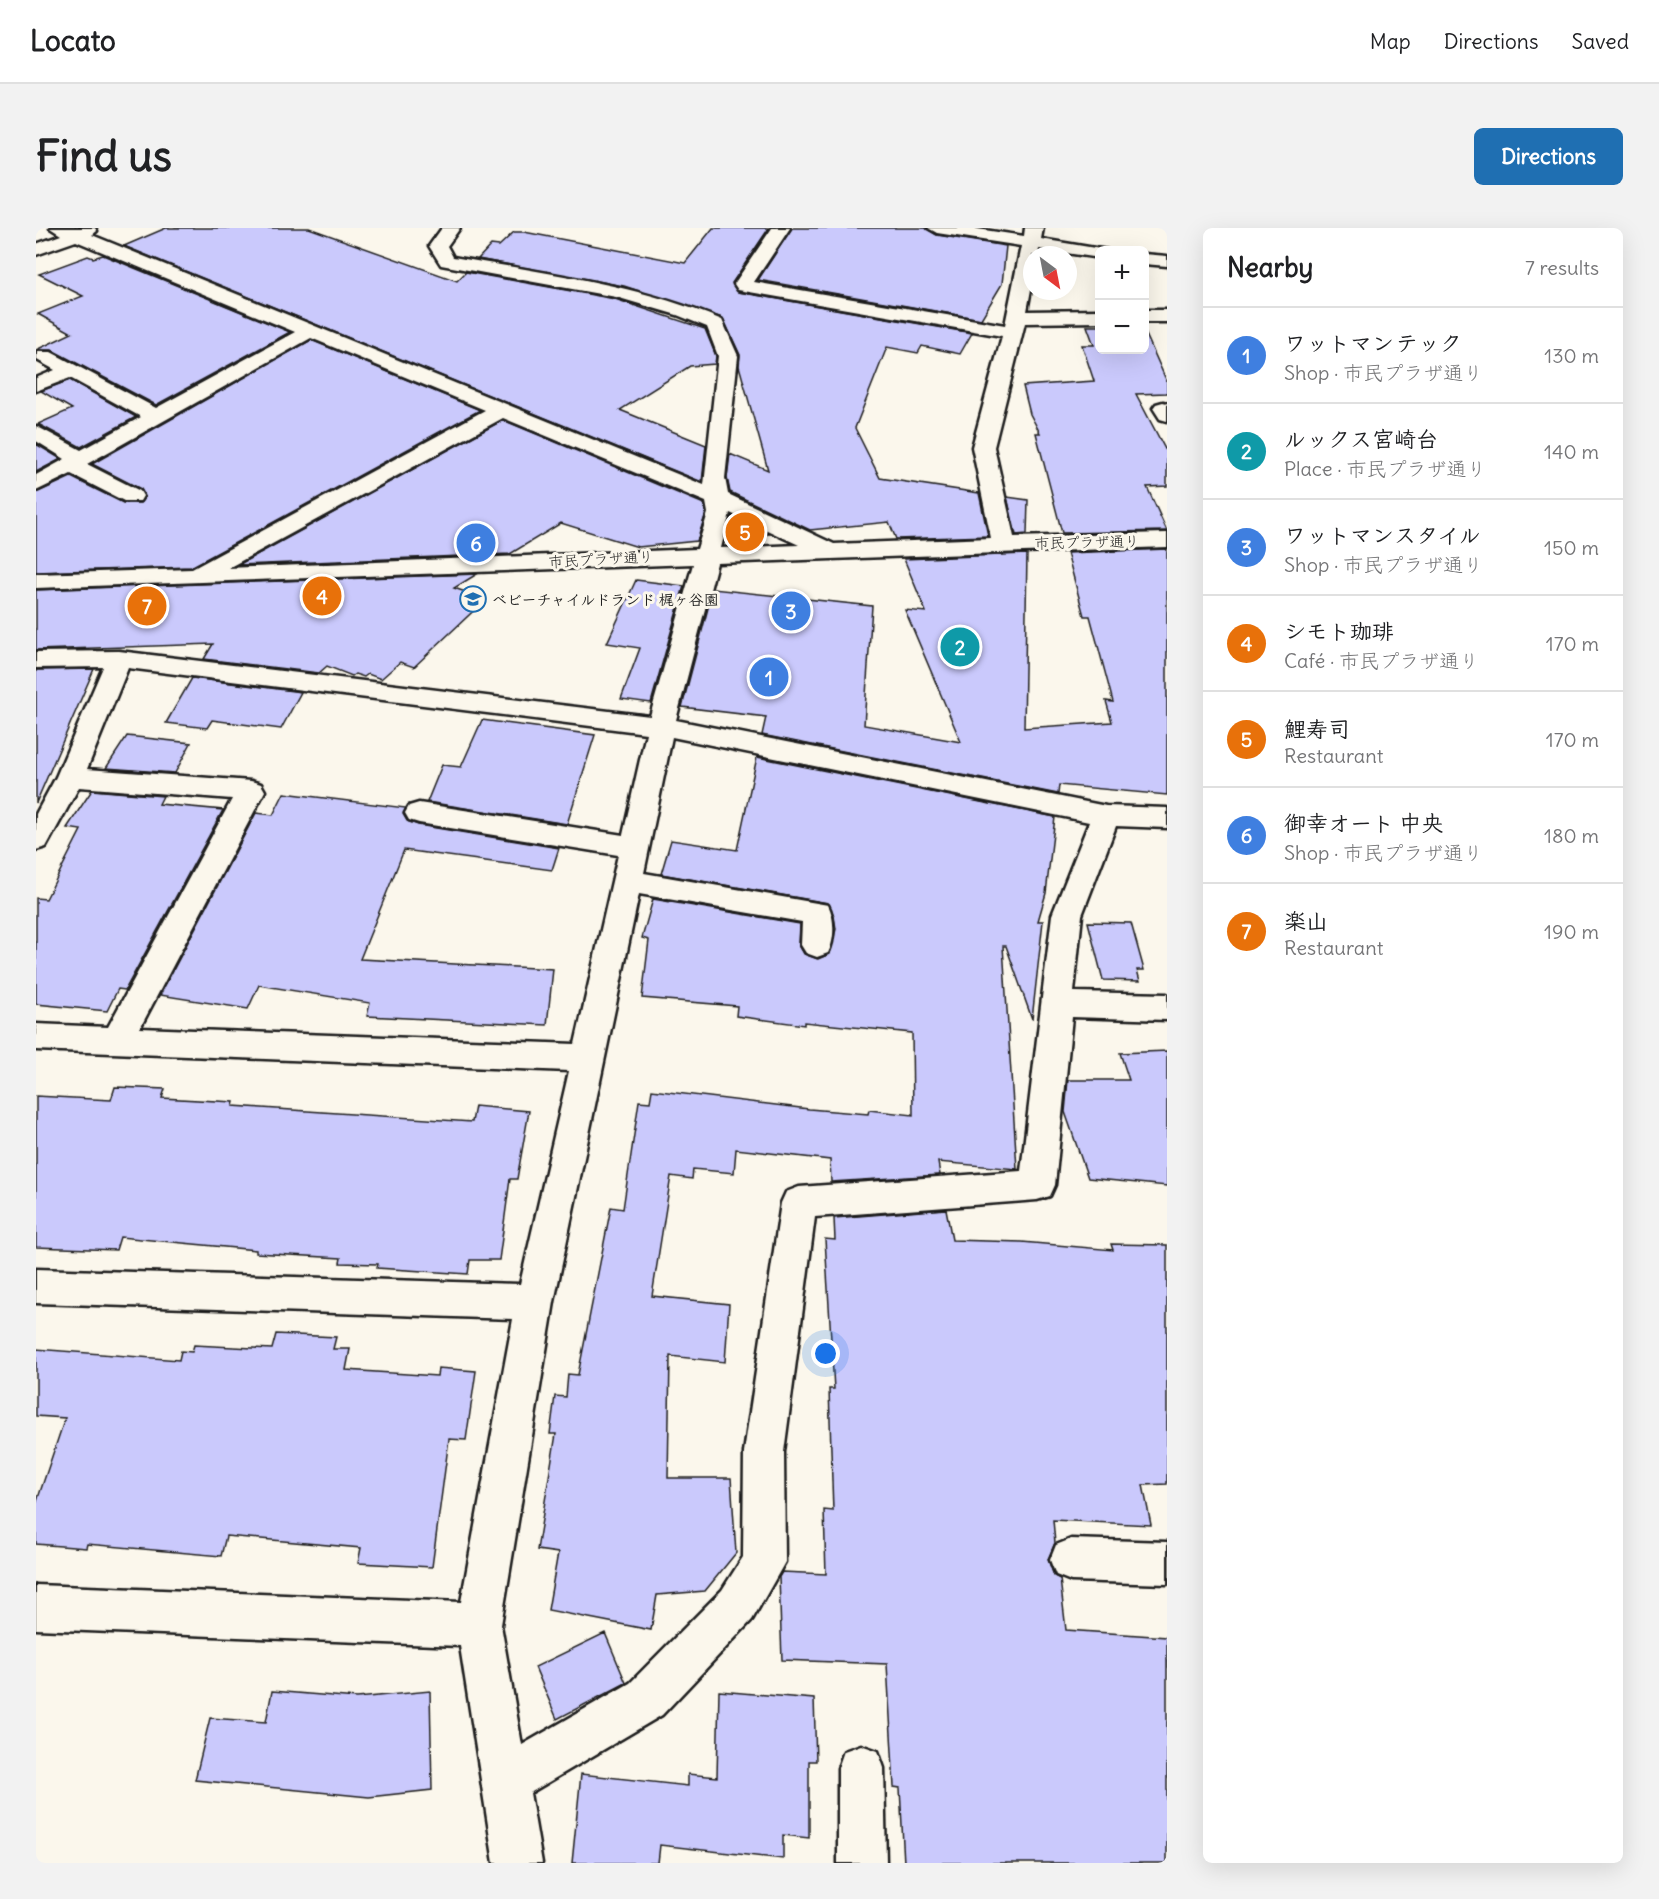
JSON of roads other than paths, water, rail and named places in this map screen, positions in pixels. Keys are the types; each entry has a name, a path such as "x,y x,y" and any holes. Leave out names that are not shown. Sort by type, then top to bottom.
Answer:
{"street":[{"path":"451,228 438,246 447,261 632,297 684,310 715,324 728,356 714,478 719,513 710,554 661,726 535,1302 479,1625 518,1863"},
{"path":"781,228 743,284 745,286 1015,325 1095,317"},
{"path":"937,228 1031,235 1095,252"},
{"path":"36,250 77,230 310,331 717,498 828,550"},
{"path":"1004,544 983,447 1015,325 1031,235"},
{"path":"1149,259 1167,261"},
{"path":"1149,316 1167,316"},
{"path":"36,484 310,331"},
{"path":"44,356 157,417"},
{"path":"37,385 71,370"},
{"path":"195,577 503,409"},
{"path":"36,432 76,462 132,496"},
{"name":"市民プラザ通り","path":"36,581 195,577 710,554 1167,540"},
{"path":"36,840 70,777 119,659"},
{"path":"36,660 119,659 661,726 1106,816 1167,818"},
{"path":"70,777 251,791 117,1040"},
{"path":"419,813 631,864 817,913 817,945"},
{"path":"505,1781 646,1699 737,1605 764,1563 764,1452 799,1203 1037,1185 1067,915 1106,816"},
{"path":"1057,1004 1167,1007"},
{"path":"36,1037 588,1058"},
{"path":"36,1286 535,1302"},
{"path":"1071,1560 1167,1563"},
{"path":"36,1607 479,1625"},
{"path":"861,1768 862,1863"}],"place":[{"name":"鯉寿司","path":"745,532"},
{"name":"御幸オート 中央","path":"476,543"},
{"name":"シモト珈琲","path":"322,596"},
{"name":"ベビーチャイルドランド 梶ヶ谷園","path":"473,599"},
{"name":"楽山","path":"147,606"},
{"name":"ワットマンスタイル","path":"791,611"},
{"name":"ルックス宮崎台","path":"960,647"},
{"name":"ワットマンテック","path":"769,677"}]}
